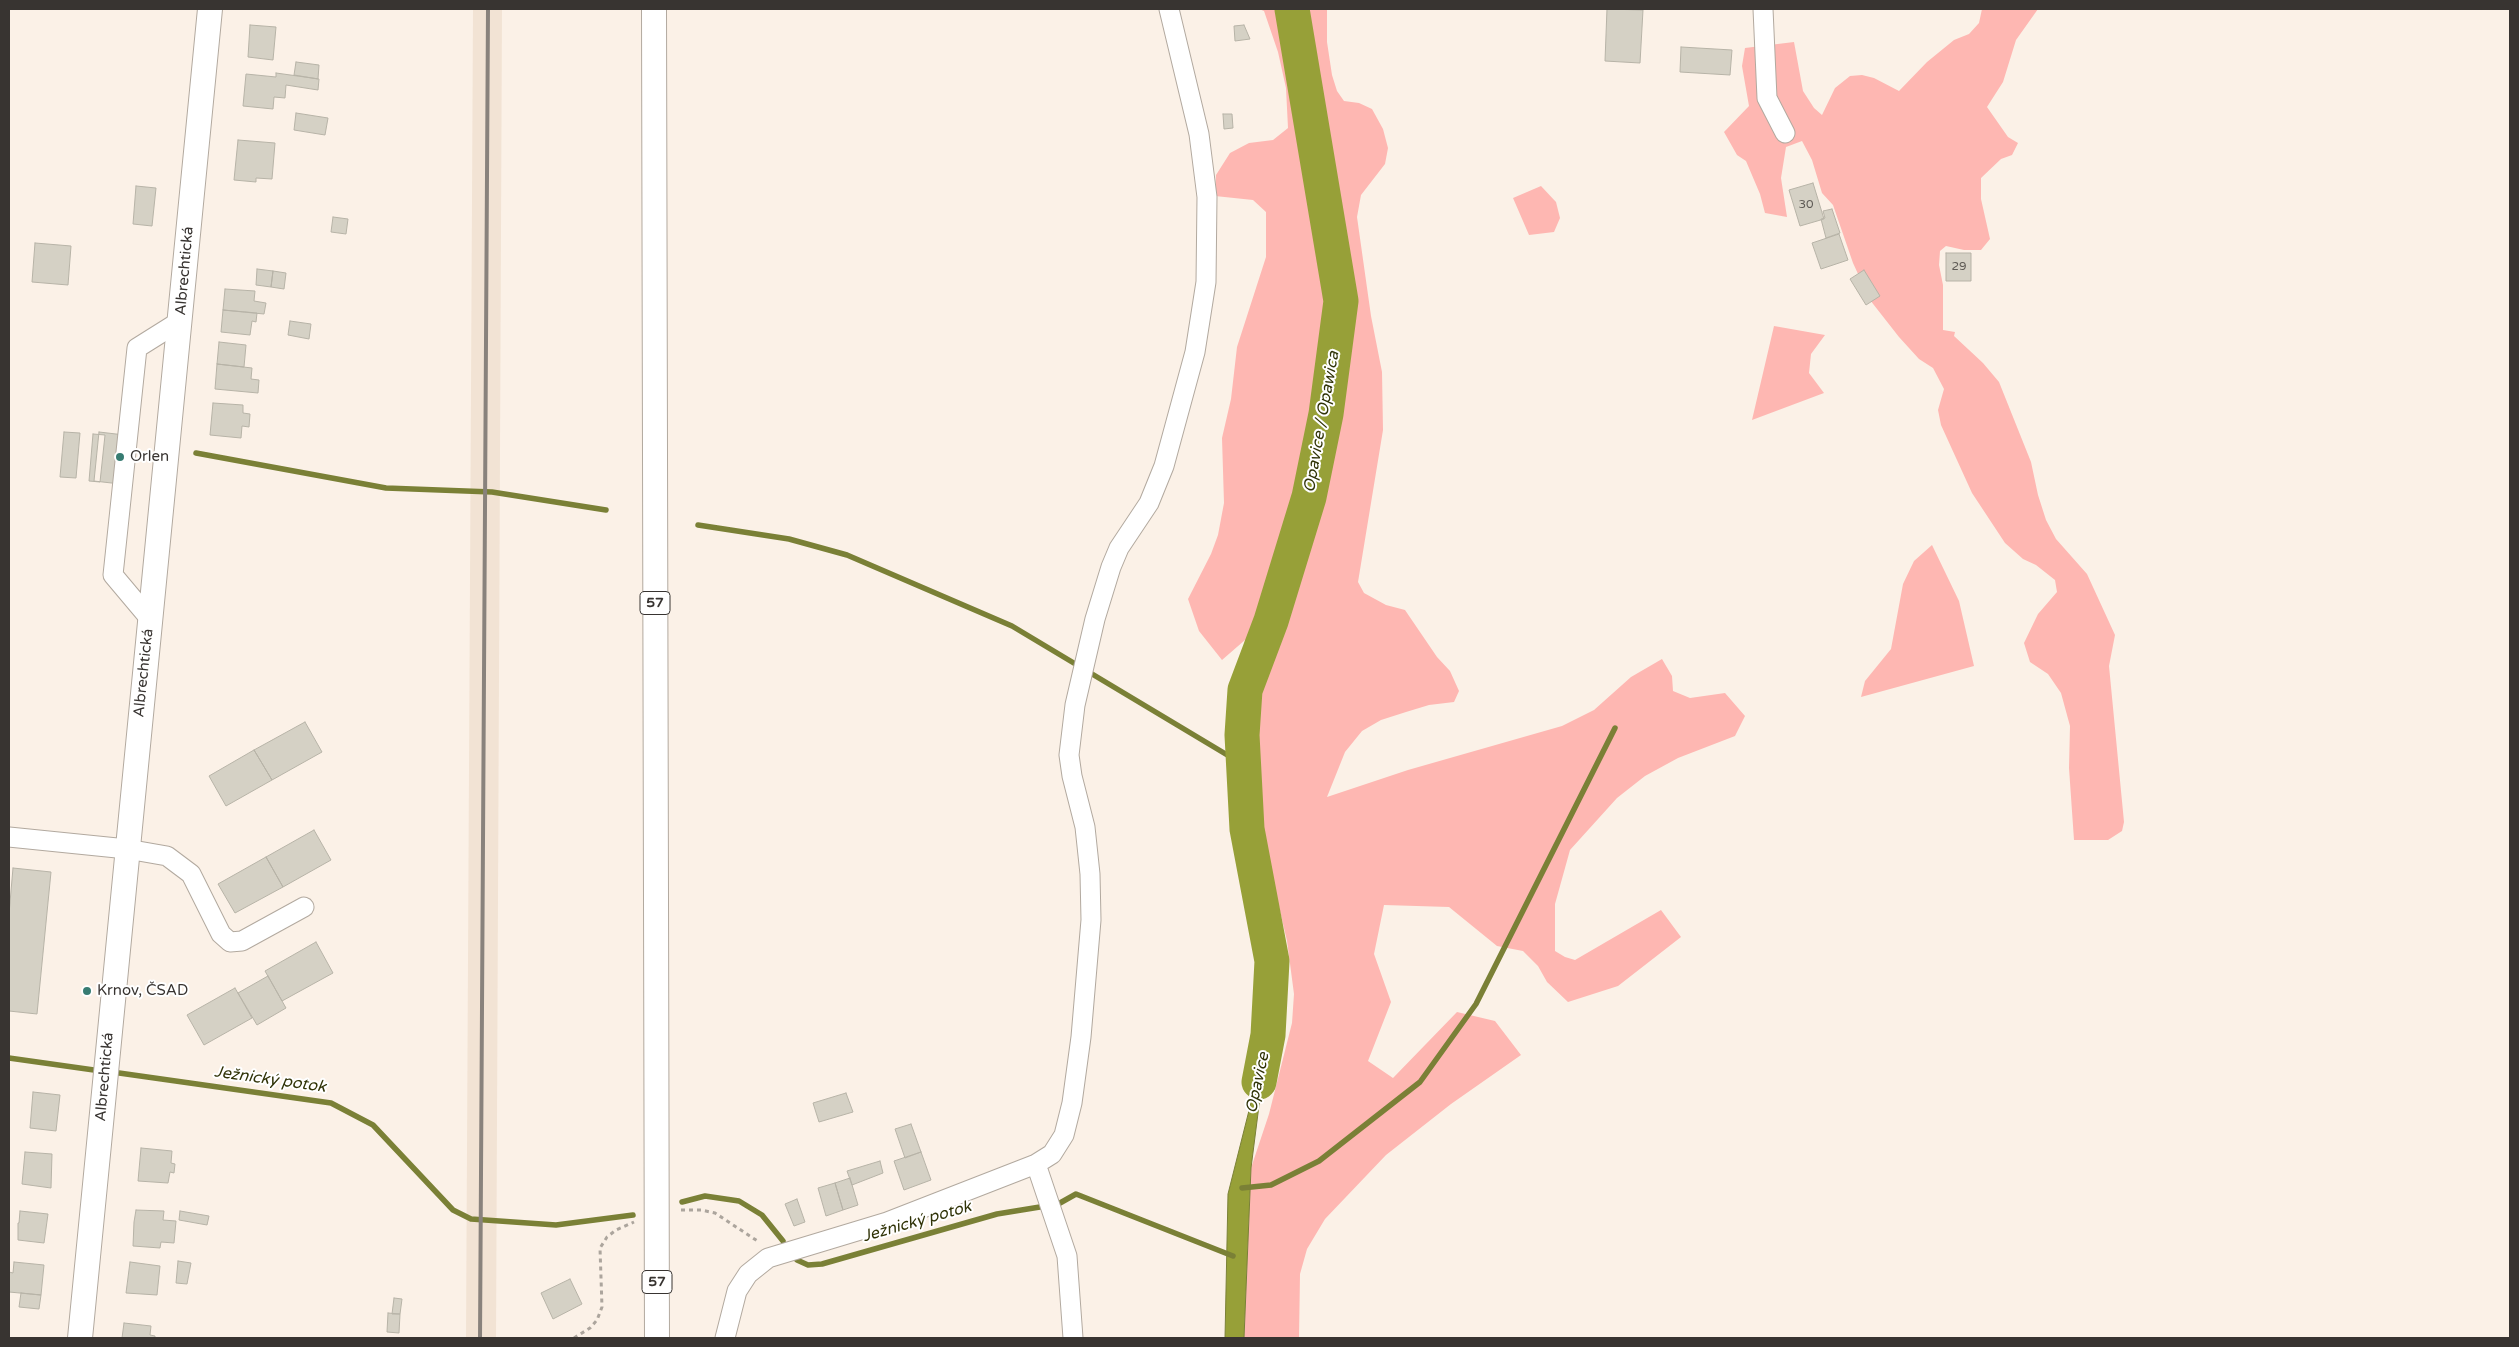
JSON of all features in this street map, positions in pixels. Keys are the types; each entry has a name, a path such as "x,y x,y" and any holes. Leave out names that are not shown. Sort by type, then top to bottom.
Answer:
{"main road":[{"name":"Albrechtická","path":"80,1338 210,9"},
{"name":"57","path":"654,9 657,1338"}],"street":[{"path":"725,1338 733,1301 742,1281 761,1263 778,1255 887,1222 1036,1164 1052,1154 1064,1135 1072,1104 1081,1038 1091,920 1090,874 1085,827 1072,776 1069,755 1075,705 1111,566 1119,548 1149,503 1164,466 1195,352 1204,300 1207,250 1207,197 1199,134 1169,9"},
{"path":"1762,9 1767,98 1785,133"},
{"path":"150,619 114,575 126,447 137,348 180,321"},
{"path":"9,837 127,849 167,856 191,874 221,934 230,942 242,942 304,907"},
{"path":"1036,1164 1067,1256 1073,1338"}],"path":[{"path":"681,1210 701,1210 715,1213 778,1255"},
{"path":"574,1338 590,1328 597,1320 602,1308 600,1248 607,1237 616,1230 634,1222"}],"shaded area":[{"path":"473,9 502,9 496,1338 466,1338"},
{"path":"1259,9 1327,9 1327,42 1332,75 1337,91 1344,101 1359,103 1372,109 1383,129 1388,148 1385,164 1361,195 1357,217 1371,316 1382,372 1383,430 1358,582 1364,593 1386,605 1405,610 1437,657 1450,671 1459,691 1454,702 1429,705 1406,712 1381,720 1362,731 1345,752 1327,797 1408,770 1562,726 1594,710 1631,677 1662,659 1672,676 1673,691 1690,698 1725,693 1745,716 1735,736 1678,758 1645,776 1617,798 1570,850 1555,904 1555,951 1575,960 1661,910 1681,937 1618,986 1568,1002 1547,982 1538,966 1523,951 1497,946 1449,907 1384,905 1374,954 1391,1002 1368,1061 1393,1078 1457,1012 1495,1021 1521,1055 1451,1104 1386,1155 1325,1219 1307,1249 1300,1274 1299,1338 1244,1338 1251,1168 1269,1114 1292,1023 1294,994 1287,941 1265,847 1240,818 1233,725 1245,640 1222,660 1199,631 1188,599 1211,554 1218,535 1224,503 1222,438 1231,399 1237,347 1266,257 1266,212 1253,200 1215,196 1216,175 1230,153 1249,143 1273,140 1288,128 1286,88 1278,52 1264,11"},
{"path":"1982,9 2038,9 2016,40 2003,82 1987,107 2008,137 2018,143 2012,155 2001,159 1981,178 1981,199 1990,239 1981,250 1964,250 1946,246 1940,251 1939,265 1943,285 1943,330 1955,332 1954,336 1983,363 1999,382 2031,462 2046,520 2056,539 2087,574 2115,635 2109,666 2124,822 2122,831 2108,840 2074,840 2069,768 2070,726 2061,693 2048,674 2030,662 2024,643 2038,614 2057,592 2055,580 2036,565 2023,559 2005,543 1972,493 1941,425 1938,410 1944,389 1933,368 1919,359 1870,300 1853,263 1833,205 1822,193 1812,160 1802,141 1786,147 1781,178 1787,217 1765,213 1760,194 1746,161 1737,155 1724,132 1749,106 1742,66 1745,48 1794,42 1803,91 1814,108 1822,115 1835,88 1850,76 1862,75 1874,78 1899,91 1927,62 1954,40 1969,34 1979,23"},
{"path":"1541,186 1556,202 1560,218 1554,232 1529,235 1513,198"},
{"path":"1774,326 1825,335 1811,354 1809,373 1824,393 1752,420"},
{"path":"1932,545 1959,601 1974,666 1861,697 1865,681 1891,649 1903,584 1914,561"}],"water":[{"name":"Opavice","path":"1268,1035 1251,1168 1244,1338 1225,1338 1228,1194"}],"building":[{"path":"1607,9 1643,10 1640,63 1605,61"},
{"path":"250,25 276,27 273,60 248,57"},
{"path":"1244,25 1250,39 1235,41 1234,26"},
{"path":"1681,47 1732,50 1730,75 1680,72"},
{"path":"296,62 319,65 318,79 294,75"},
{"path":"276,73 319,79 318,90 286,85 285,98 274,97 273,109 243,106 246,74 276,77"},
{"path":"296,113 328,118 325,135 294,130"},
{"path":"1223,114 1232,114 1233,128 1224,129"},
{"path":"238,140 275,143 272,179 256,178 256,182 234,180"},
{"path":"1813,183 1824,219 1800,226 1789,190"},
{"path":"136,186 156,188 152,226 133,224"},
{"path":"1832,209 1840,233 1826,238 1821,219 1825,218 1823,211"},
{"path":"333,217 348,219 346,234 331,232"},
{"path":"1839,234 1848,260 1821,269 1812,243"},
{"path":"35,243 71,246 68,285 32,282"},
{"path":"1946,253 1971,253 1971,281 1946,281"},
{"path":"257,269 273,271 271,287 256,285"},
{"path":"1864,270 1880,296 1866,305 1850,279"},
{"path":"273,271 286,273 284,289 271,287"},
{"path":"225,289 255,291 254,301 266,303 264,314 223,310"},
{"path":"223,310 257,313 256,322 252,321 250,335 221,332"},
{"path":"290,321 311,324 309,339 288,335"},
{"path":"219,342 246,345 244,367 217,364"},
{"path":"217,364 252,368 251,379 259,380 258,393 215,389"},
{"path":"213,403 243,405 243,413 250,414 249,427 242,426 241,438 210,435"},
{"path":"64,432 80,433 76,478 60,477"},
{"path":"99,432 133,436 129,485 94,481"},
{"path":"93,434 105,435 100,482 89,481"},
{"path":"305,722 322,752 272,780 254,750"},
{"path":"254,750 272,780 226,806 209,776"},
{"path":"314,830 331,860 283,887 266,857"},
{"path":"266,857 283,887 235,913 218,884"},
{"path":"13,868 51,872 37,1014 9,1011 9,914"},
{"path":"316,942 333,973 282,1001 265,971"},
{"path":"268,976 286,1008 257,1025 238,993"},
{"path":"235,988 252,1018 204,1045 187,1015"},
{"path":"33,1092 60,1095 56,1131 30,1128"},
{"path":"846,1093 853,1112 819,1122 813,1103"},
{"path":"911,1124 921,1152 905,1158 895,1129"},
{"path":"141,1148 172,1151 171,1163 175,1164 174,1173 170,1172 168,1183 138,1181"},
{"path":"25,1152 52,1154 51,1188 22,1184"},
{"path":"921,1152 931,1180 904,1190 894,1161"},
{"path":"880,1161 883,1173 852,1185 847,1171"},
{"path":"850,1178 858,1205 843,1210 835,1183"},
{"path":"835,1183 843,1210 826,1216 818,1188"},
{"path":"797,1199 805,1222 794,1226 785,1204"},
{"path":"136,1210 164,1211 163,1220 176,1221 174,1243 161,1242 160,1248 133,1246"},
{"path":"20,1211 48,1214 44,1243 18,1240"},
{"path":"180,1211 209,1216 207,1225 179,1220"},
{"path":"178,1261 191,1263 187,1284 176,1283"},
{"path":"14,1262 44,1265 41,1295 9,1292 9,1272 13,1273"},
{"path":"130,1262 160,1266 157,1295 126,1293"},
{"path":"570,1279 582,1304 553,1319 541,1293"},
{"path":"21,1293 41,1295 39,1309 19,1307"},
{"path":"394,1298 402,1299 400,1314 392,1314"},
{"path":"388,1313 400,1314 399,1333 387,1332"},
{"path":"124,1323 151,1326 150,1335 155,1336 155,1338 122,1338"}],"waterway":[{"name":"Opavice / Opawica","path":"1259,1082 1268,1035 1272,961 1247,829 1242,735 1245,690 1271,621 1309,497 1326,414 1341,301 1292,9"},
{"path":"196,453 386,488 492,492 606,510"},
{"path":"698,525 789,539 847,555 1012,626 1244,765"},
{"path":"1242,1188 1271,1185 1319,1161 1420,1082 1476,1004 1615,728"},
{"name":"Ježnický potok","path":"9,1058 101,1071"},
{"name":"Ježnický potok","path":"112,1072 331,1103 373,1125 453,1210 471,1219 556,1225 633,1215"},
{"name":"Ježnický potok","path":"1060,1203 1076,1194 1233,1256"},
{"name":"Ježnický potok","path":"682,1202 705,1196 739,1201 762,1215 783,1241"},
{"name":"Ježnický potok","path":"797,1260 808,1265 822,1264 997,1214 1046,1206"}],"railway":[{"path":"480,1338 488,9"}],"place":[{"name":"Orlen","path":"120,457"},
{"name":"Krnov, ČSAD","path":"87,991"}]}
